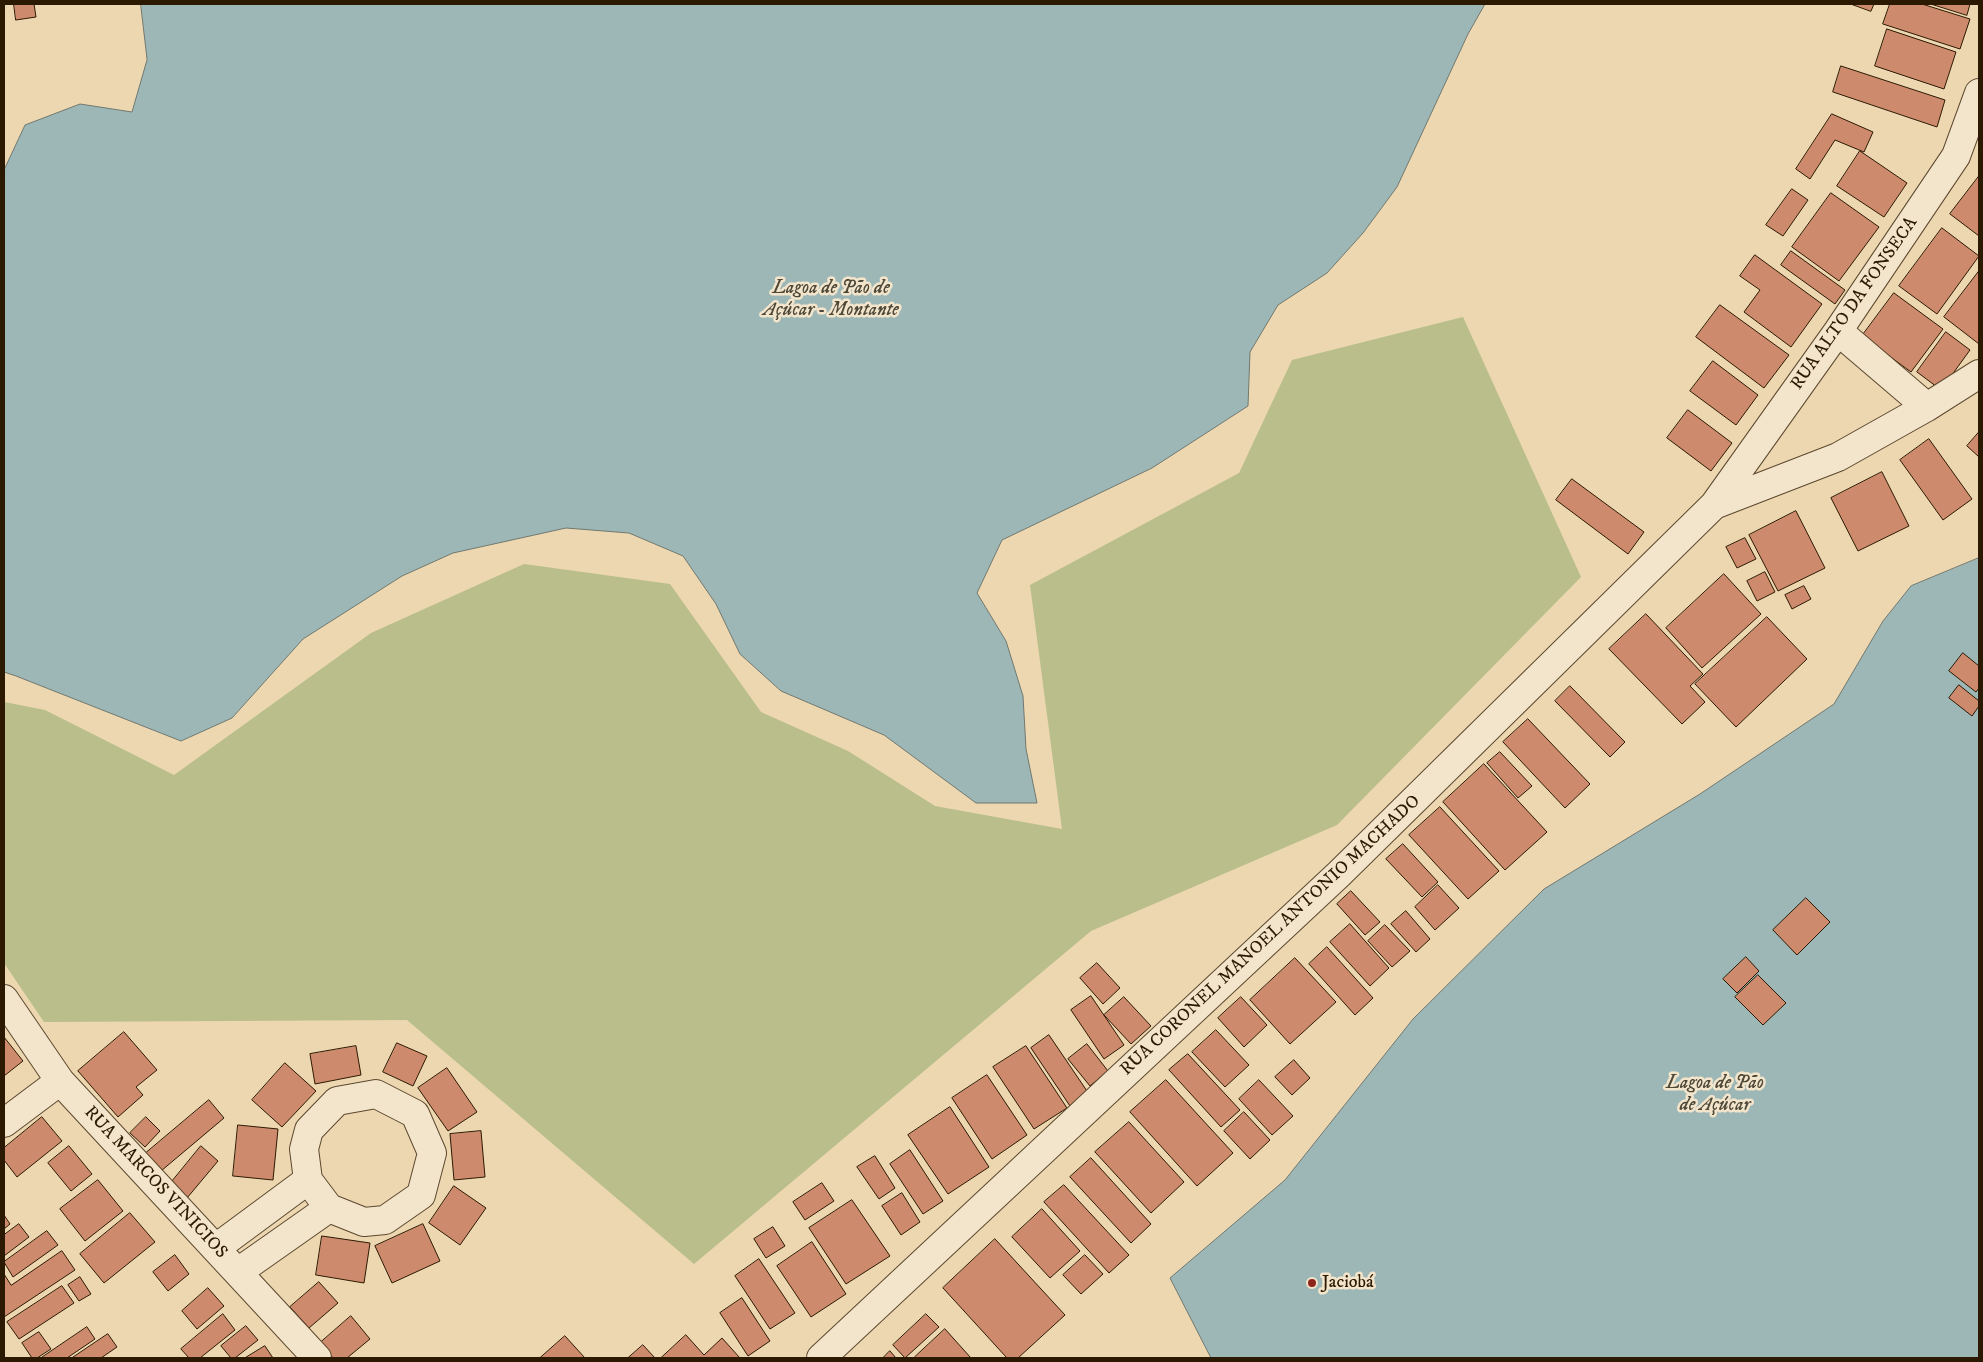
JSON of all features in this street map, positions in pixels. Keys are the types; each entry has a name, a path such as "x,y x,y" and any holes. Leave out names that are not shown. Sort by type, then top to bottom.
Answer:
{"street":[{"name":"RUA ALTO DA FONSECA","path":"1714,505 1838,332 1956,156 1979,93"},
{"path":"1838,332 1927,407"},
{"path":"1714,505 1838,457 1927,407 1979,374"},
{"name":"RUA CORONEL MANOEL ANTONIO MACHADO","path":"821,1358 1339,874 1714,505"},
{"name":"RUA MARCOS VINICIOS","path":"4,999 60,1081 317,1358"},
{"path":"4,1124 60,1081"},
{"path":"376,1094 415,1114 432,1154 420,1195 385,1220 364,1222 329,1208 308,1180 304,1149 310,1130 337,1101 376,1094"},
{"path":"216,1248 308,1180"},
{"path":"238,1272 329,1208"}],"green space":[{"path":"1463,317 1581,577 1337,825 1091,931 694,1264 407,1020 44,1022 4,963 4,702 45,710 174,775 371,633 524,564 670,584 761,712 848,751 935,806 1062,829 1030,585 1239,473 1292,360"}],"water":[{"name":"Lagoa de Pão de Açúcar - Montante","path":"141,4 1485,4 1468,34 1397,187 1363,233 1327,273 1278,305 1250,352 1248,406 1152,468 1002,540 977,593 1006,641 1023,696 1026,749 1037,803 976,803 884,735 781,691 740,654 716,604 683,556 629,533 566,528 453,553 402,576 303,639 232,718 181,741 4,672 4,170 25,125 80,104 132,112 147,60"},
{"name":"Lagoa de Pão de Açúcar","path":"1979,558 1979,1358 1211,1358 1170,1278 1285,1180 1413,1019 1544,889 1700,794 1834,704 1883,621 1911,586"}],"building":[{"path":"14,4 34,4 36,17 16,20"},
{"path":"1851,4 1874,4 1871,11"},
{"path":"1890,4 1922,4 1970,19 1960,49 1883,24"},
{"path":"1931,4 1970,4 1967,15"},
{"path":"1887,29 1956,52 1944,89 1875,66"},
{"path":"1841,66 1945,100 1937,127 1833,92"},
{"path":"1832,114 1873,132 1864,152 1835,140 1810,179 1796,169"},
{"path":"1860,151 1907,183 1884,217 1837,186"},
{"path":"1979,176 1979,236 1950,214"},
{"path":"1792,189 1808,200 1783,236 1766,225"},
{"path":"1831,193 1879,227 1839,281 1792,247"},
{"path":"1942,228 1979,256 1937,314 1899,286"},
{"path":"1791,251 1845,290 1835,304 1781,265"},
{"path":"1755,255 1822,304 1791,347 1744,312 1760,290 1740,276"},
{"path":"1979,271 1979,344 1944,317"},
{"path":"1894,293 1943,329 1911,372 1862,336"},
{"path":"1720,305 1789,355 1764,388 1696,337"},
{"path":"1946,332 1970,350 1941,390 1917,372"},
{"path":"1713,361 1758,395 1736,425 1690,391"},
{"path":"1688,410 1732,443 1711,471 1667,438"},
{"path":"1979,432 1979,457 1967,446"},
{"path":"1929,439 1972,499 1943,520 1900,460"},
{"path":"1882,472 1909,526 1858,551 1831,498"},
{"path":"1572,479 1644,532 1628,554 1556,500"},
{"path":"1796,511 1825,568 1778,591 1749,535"},
{"path":"1745,538 1756,559 1737,568 1726,547"},
{"path":"1765,572 1775,592 1757,601 1747,581"},
{"path":"1724,574 1761,614 1702,668 1666,628"},
{"path":"1804,586 1811,599 1792,609 1785,595"},
{"path":"1646,614 1703,674 1690,686 1705,702 1682,724 1609,649"},
{"path":"1767,617 1807,659 1736,727 1695,684"},
{"path":"1963,653 1979,666 1979,688 1976,692 1949,671"},
{"path":"1959,685 1979,701 1979,706 1972,716 1949,698"},
{"path":"1570,686 1625,742 1610,757 1555,701"},
{"path":"1528,719 1590,784 1565,808 1503,742"},
{"path":"1500,752 1532,786 1518,798 1487,763"},
{"path":"1484,764 1547,832 1505,870 1443,802"},
{"path":"1440,807 1499,871 1468,899 1409,835"},
{"path":"1403,844 1438,882 1422,897 1386,859"},
{"path":"1438,885 1459,908 1435,930 1415,907"},
{"path":"1351,891 1380,922 1365,935 1337,904"},
{"path":"1806,898 1830,922 1797,955 1773,930"},
{"path":"1406,911 1430,939 1416,952 1391,924"},
{"path":"1350,924 1389,968 1370,986 1330,942"},
{"path":"1385,925 1410,951 1392,967 1368,941"},
{"path":"1327,947 1373,998 1355,1015 1309,964"},
{"path":"1746,957 1759,971 1737,993 1723,979"},
{"path":"1295,958 1336,1002 1290,1044 1250,1000"},
{"path":"1097,963 1120,988 1103,1004 1080,978"},
{"path":"1758,975 1786,1003 1763,1025 1735,997"},
{"path":"1091,996 1124,1045 1104,1059 1071,1010"},
{"path":"1124,997 1151,1026 1131,1044 1104,1015"},
{"path":"1241,997 1267,1025 1244,1047 1218,1018"},
{"path":"1216,1030 1249,1065 1225,1087 1192,1052"},
{"path":"124,1032 157,1070 136,1087 143,1095 118,1117 78,1071"},
{"path":"1049,1035 1089,1094 1070,1106 1031,1048"},
{"path":"4,1037 23,1061 4,1076"},
{"path":"397,1043 427,1056 413,1086 383,1072"},
{"path":"1087,1044 1108,1071 1090,1086 1068,1059"},
{"path":"356,1046 361,1075 315,1084 310,1054"},
{"path":"1026,1046 1067,1108 1034,1129 993,1067"},
{"path":"1188,1054 1240,1110 1221,1127 1169,1070"},
{"path":"1294,1060 1310,1078 1292,1095 1275,1077"},
{"path":"285,1063 316,1091 282,1127 252,1100"},
{"path":"447,1068 477,1112 448,1131 418,1088"},
{"path":"987,1075 1027,1135 992,1159 952,1098"},
{"path":"1166,1080 1233,1153 1197,1186 1130,1112"},
{"path":"1259,1080 1293,1116 1272,1135 1239,1099"},
{"path":"209,1100 224,1118 161,1171 146,1153"},
{"path":"950,1107 989,1167 948,1194 908,1135"},
{"path":"1244,1112 1270,1140 1250,1159 1224,1131"},
{"path":"42,1117 62,1141 17,1177 4,1160 4,1148"},
{"path":"146,1117 160,1131 145,1147 130,1133"},
{"path":"1129,1122 1184,1182 1151,1213 1095,1152"},
{"path":"238,1125 278,1129 273,1180 233,1176"},
{"path":"481,1131 485,1177 454,1180 450,1134"},
{"path":"69,1146 92,1174 71,1191 48,1163"},
{"path":"201,1146 218,1161 187,1198 170,1184"},
{"path":"910,1150 943,1201 923,1214 890,1164"},
{"path":"875,1156 895,1188 879,1199 857,1167"},
{"path":"1091,1158 1151,1224 1131,1243 1070,1177"},
{"path":"98,1180 123,1211 85,1241 60,1209"},
{"path":"822,1183 834,1201 805,1220 793,1202"},
{"path":"1064,1185 1129,1255 1109,1273 1044,1202"},
{"path":"454,1186 486,1208 460,1245 429,1223"},
{"path":"902,1193 920,1222 901,1235 882,1206"},
{"path":"852,1200 890,1256 846,1284 809,1228"},
{"path":"1042,1209 1080,1251 1050,1278 1012,1237"},
{"path":"130,1213 155,1242 104,1283 80,1254"},
{"path":"4,1215 10,1224 4,1229"},
{"path":"19,1224 29,1237 4,1256 4,1235"},
{"path":"423,1224 440,1261 392,1283 375,1246"},
{"path":"773,1227 785,1246 766,1258 754,1239"},
{"path":"47,1231 58,1245 13,1277 4,1262"},
{"path":"322,1236 370,1243 364,1283 316,1275"},
{"path":"995,1239 1065,1315 1018,1358 1007,1358 943,1288"},
{"path":"812,1242 846,1294 811,1317 777,1266"},
{"path":"62,1251 75,1270 4,1317 4,1274 11,1285"},
{"path":"175,1255 189,1274 168,1291 153,1272"},
{"path":"1085,1255 1103,1274 1081,1294 1063,1275"},
{"path":"759,1259 795,1313 770,1329 735,1276"},
{"path":"80,1277 91,1294 79,1301 68,1285"},
{"path":"319,1282 338,1303 309,1328 290,1307"},
{"path":"62,1286 74,1303 19,1339 7,1322"},
{"path":"208,1288 224,1306 197,1329 182,1311"},
{"path":"742,1298 770,1341 748,1356 720,1313"},
{"path":"223,1314 235,1330 200,1358 189,1358 181,1349"},
{"path":"926,1314 939,1327 905,1358 893,1345"},
{"path":"351,1316 370,1339 347,1358 333,1358 320,1343"},
{"path":"246,1326 258,1340 235,1358 231,1358 221,1346"},
{"path":"87,1327 95,1339 67,1358 41,1358"},
{"path":"945,1329 971,1358 915,1357"},
{"path":"39,1332 51,1349 37,1358 32,1358 22,1343"},
{"path":"108,1334 117,1347 101,1358 72,1358"},
{"path":"686,1335 704,1355 722,1338 740,1358 661,1358"},
{"path":"565,1336 585,1358 540,1358"},
{"path":"643,1345 655,1358 628,1358"},
{"path":"265,1346 273,1358 245,1358"},
{"path":"890,1351 896,1358 883,1358"}],"place":[{"name":"Jaciobá","path":"1312,1283"}]}
